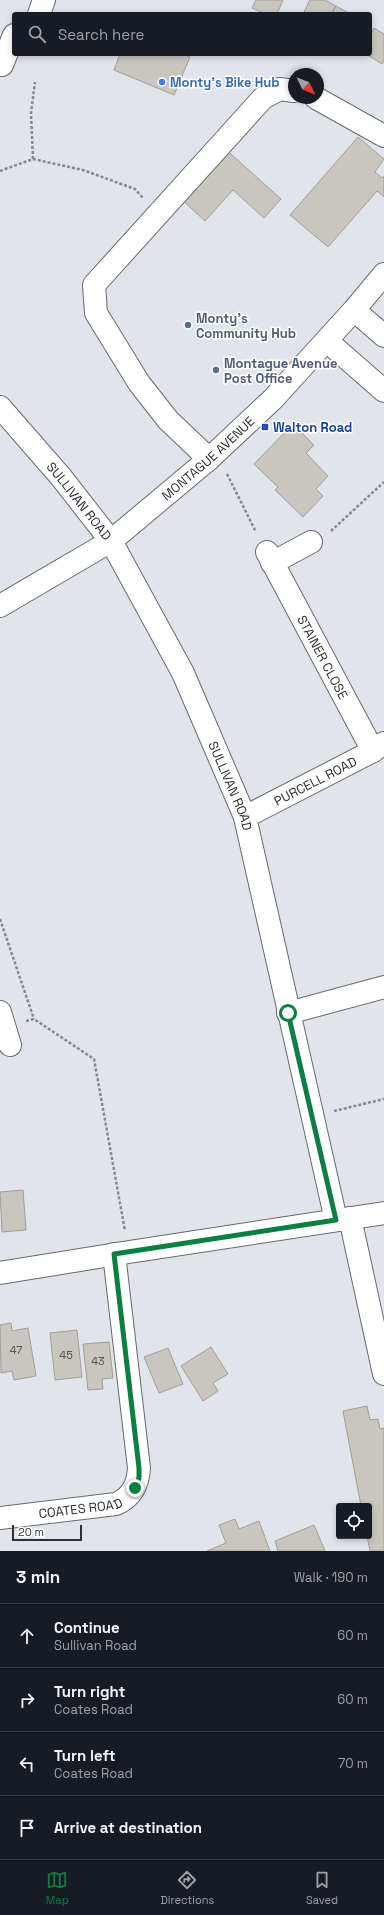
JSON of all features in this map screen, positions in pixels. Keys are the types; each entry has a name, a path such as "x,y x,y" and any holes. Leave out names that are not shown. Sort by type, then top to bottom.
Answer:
{"street":[{"path":"40,12 44,0"},
{"path":"2,65 12,40"},
{"path":"212,456 168,420 148,395 96,313 94,285 263,98 280,89 288,90"},
{"path":"324,102 384,136"},
{"name":"MONTAGUE AVENUE","path":"0,606 111,541 212,456 273,399 327,341 384,274"},
{"path":"354,310 384,336"},
{"path":"327,341 384,391"},
{"name":"SULLIVAN ROAD","path":"0,407 62,477 111,541 183,673 245,817 312,1115 343,1219 384,1374"},
{"path":"270,558 311,542"},
{"name":"STAINER CLOSE","path":"270,558 378,747"},
{"name":"PURCELL ROAD","path":"245,817 378,747"},
{"path":"288,1013 384,987"},
{"path":"0,1274 121,1253 384,1213"},
{"name":"COATES ROAD","path":"0,1518 116,1504 124,1500 135,1488 139,1478 139,1468 121,1253"}],"path":[{"path":"33,159 31,113 35,82"},
{"path":"0,171 33,159 83,170 135,189 158,213"},
{"path":"212,456 270,558"},
{"path":"311,542 328,534 384,482"},
{"path":"0,919 34,1019 94,1058 121,1253"},
{"path":"5,1027 34,1019"},
{"path":"312,1115 351,1108 384,1099"}],"building":[{"path":"256,0 283,0 278,12 261,12 252,8"},
{"path":"310,0 325,0 336,6 332,12 304,12"},
{"path":"336,6 347,12 332,12"},
{"path":"374,28 384,34 384,61 382,64 369,56 372,56 372,32"},
{"name":"Monty's Bike Hub","path":"119,56 190,57 174,95 114,70"},
{"path":"358,137 384,159 375,172 382,178 384,176 384,197 377,191 328,247 290,215"},
{"path":"223,147 281,199 264,218 233,190 205,221 178,196"},
{"path":"293,424 314,445 306,453 328,476 316,489 323,496 303,517 275,490 278,487 254,464"},
{"path":"23,1190 26,1230 2,1232 0,1192"},
{"path":"11,1323 12,1331 28,1328 36,1376 14,1380 12,1371 1,1373 0,1325"},
{"path":"77,1330 82,1377 55,1380 50,1333"},
{"path":"109,1342 113,1378 102,1379 103,1389 88,1390 83,1344"},
{"path":"211,1347 228,1374 213,1383 218,1391 203,1401 181,1366"},
{"path":"168,1348 183,1384 159,1393 144,1357"},
{"path":"367,1406 370,1420 378,1419 380,1429 384,1428 384,1551 370,1551 368,1539 372,1539 372,1503 360,1503 343,1411"},
{"path":"235,1519 239,1529 259,1521 270,1551 207,1551 226,1543 219,1525"},
{"path":"314,1525 325,1551 278,1551 275,1541"}],"place":[{"name":"Monty's Bike Hub","path":"162,82"},
{"name":"Monty's Community Hub","path":"188,325"},
{"name":"Montague Avenue Post Office","path":"216,370"},
{"name":"Walton Road","path":"265,427"}],"route":[{"path":"135,1488 139,1478 139,1468 114,1254 336,1220 288,1013"}]}
